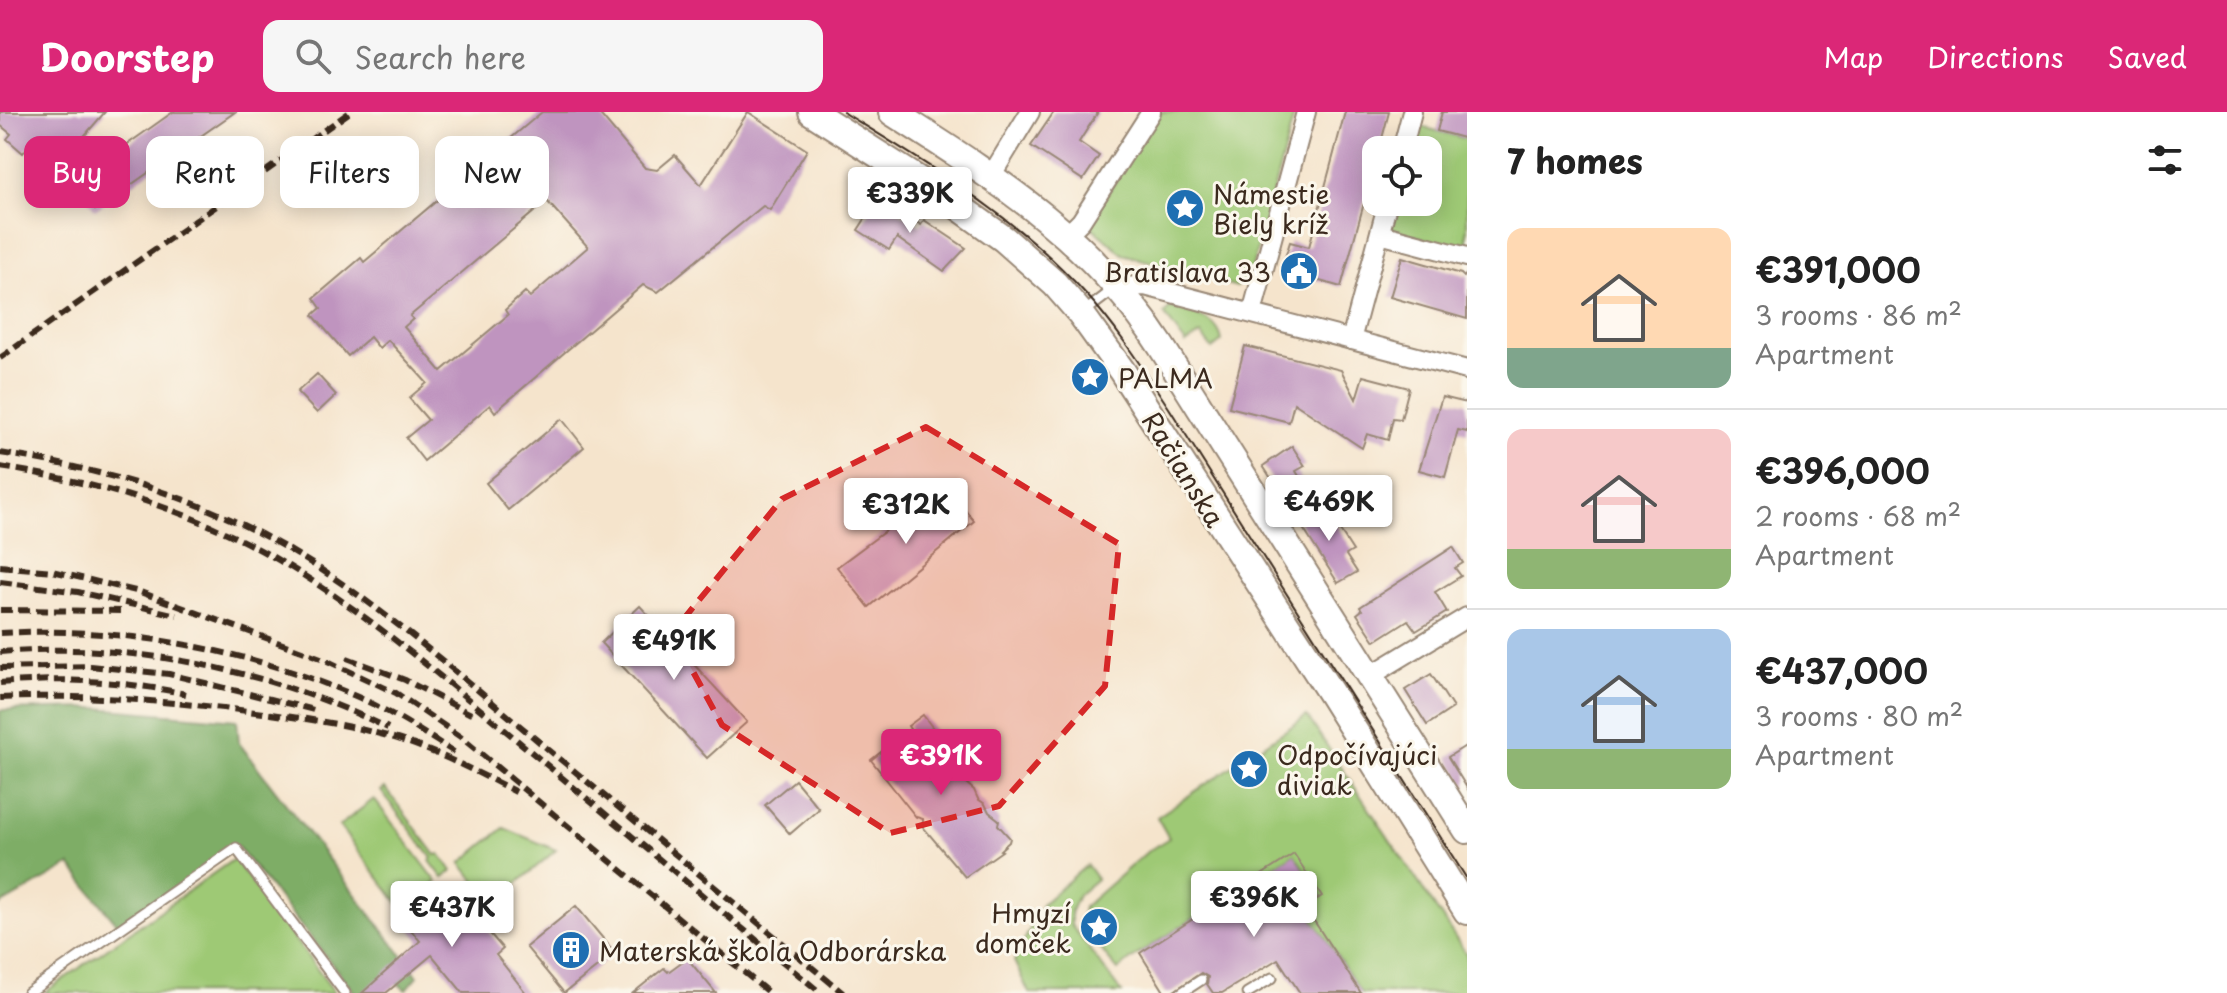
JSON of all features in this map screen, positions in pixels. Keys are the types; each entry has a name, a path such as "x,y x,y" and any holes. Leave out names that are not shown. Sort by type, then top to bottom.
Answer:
{"main road":[{"name":"Račianska","path":"812,112 948,199 1004,239 1055,284 1081,314 1122,371 1330,692 1467,911"},
{"name":"Račianska","path":"892,112 991,176 1067,235 1117,287 1154,335 1467,830"}],"street":[{"path":"991,176 1030,112"},
{"path":"1067,235 1081,221 1151,112"},
{"path":"1252,313 1306,112"},
{"path":"1406,136 1412,112"},
{"path":"1351,340 1384,216"},
{"path":"1380,234 1467,257"},
{"path":"1117,287 1145,286 1467,370"},
{"path":"1370,676 1467,617"}],"lane":[{"path":"1081,314 1117,287"},
{"path":"28,993 236,848 345,993"},
{"path":"1247,993 1272,978"},
{"path":"1181,993 1201,980"}],"highlighted area":[{"path":"926,427 1119,544 1105,686 999,806 890,833 722,725 672,633 782,499"}],"green space":[{"name":"Námestie Biely kríž","path":"1158,112 1295,112 1250,275 1237,287 1123,254 1088,224"},
{"path":"1422,127 1467,139 1467,251 1390,227 1393,216 1442,216 1442,136 1414,136 1416,130"},
{"path":"1171,307 1209,321 1222,341 1212,349 1201,334 1186,344 1164,314"},
{"path":"96,708 237,720 239,743 418,976 406,990 390,977 373,993 355,993 237,846 121,929 70,865 0,905 0,710"},
{"path":"1307,716 1467,955 1467,993 1361,993 1305,907 1322,896 1294,854 1118,970 1080,926 1084,907 1148,851 1169,838 1157,817"},
{"path":"385,788 452,871 443,878 430,861 432,858 381,791"},
{"path":"374,799 437,882 402,908 339,826"},
{"path":"504,828 556,850 493,904 461,863"},
{"path":"234,859 335,993 44,993"},
{"path":"1087,865 1097,879 1078,895 1071,911 1071,925 1122,993 1029,993 1014,961 1043,903"}],"building":[{"path":"0,112 105,112 84,136 24,136 23,153 7,139 11,134 0,125"},
{"path":"173,112 235,112 201,136 146,136 146,174 130,186 130,142"},
{"path":"542,112 598,112 645,168 657,170 675,155 701,185 748,112 807,150 770,210 763,206 658,292 643,285 495,412 490,405 424,461 406,438 428,420 409,398 427,383 388,340 379,348 370,337 348,356 313,315 321,308 314,298 361,258 364,262 435,202 435,208 539,208 410,316 413,319 404,327 441,371 508,315 505,310 525,292 530,297 588,247 549,203 549,136 514,136"},
{"path":"1054,112 1098,112 1079,142 1099,156 1083,180 1031,146"},
{"path":"1345,112 1389,112 1383,136 1362,136 1362,210 1341,287 1281,270 1290,242 1309,247"},
{"path":"1442,112 1467,112 1467,139 1437,131"},
{"path":"878,199 921,225 924,220 966,248 944,271 897,238 889,250 858,230"},
{"path":"1402,257 1464,277 1467,273 1467,319 1390,297"},
{"path":"1245,346 1341,370 1356,399 1363,376 1409,388 1401,419 1393,418 1388,440 1367,434 1362,448 1294,403 1289,422 1229,407"},
{"path":"317,374 336,395 317,413 297,392"},
{"path":"1442,397 1467,403 1467,432 1458,430 1445,477 1419,470"},
{"path":"562,419 584,447 508,510 486,483"},
{"path":"1292,446 1305,466 1296,471 1302,481 1282,495 1263,466"},
{"path":"947,485 974,521 869,607 837,567"},
{"path":"1324,506 1353,551 1346,555 1357,572 1338,583 1299,522"},
{"path":"1453,547 1463,563 1455,568 1461,576 1435,592 1447,612 1416,631 1408,620 1375,641 1357,614 1362,610 1360,607"},
{"path":"640,606 747,722 707,758 601,643"},
{"path":"1431,674 1453,708 1427,725 1405,690"},
{"path":"923,715 951,752 947,755 967,784 999,820 998,825 1010,838 1002,851 965,877 923,827 923,819 916,817 871,760"},
{"path":"1467,745 1467,788 1448,757"},
{"path":"795,780 819,809 790,834 765,805"},
{"path":"1294,854 1322,896 1305,907 1361,993 1300,993 1278,959 1222,993 1213,993 1207,984 1208,977 1201,973 1171,993 1165,993 1140,953"},
{"path":"448,884 503,949 496,955 526,993 463,993 432,955 386,993 362,993 420,941 403,920"},
{"name":"Materská škola Odborárska","path":"576,906 615,953 564,993 526,947"},
{"path":"687,958 716,993 633,993 664,968 668,972"}],"tram line":[{"path":"843,112 972,194 1032,241 1098,307 1169,408 1467,879"}],"railway":[{"path":"0,358 350,112"},
{"path":"0,453 111,476 183,499 253,530 321,570 421,643 843,993"},
{"path":"0,467 109,490 180,513 248,543 314,582 380,628 443,679 821,993"},
{"path":"0,566 52,571 140,592 321,658 396,693 462,738 769,993"},
{"path":"0,582 78,592 177,615"},
{"path":"0,610 126,611"},
{"path":"0,633 90,633 135,637 268,664 353,695 392,714 454,752"},
{"path":"0,652 100,651 199,664 296,690 388,728"},
{"path":"347,658 405,680 471,714"},
{"path":"0,668 90,666 169,674 314,710"},
{"path":"0,683 93,681 186,694"},
{"path":"0,698 87,697 145,701 231,709 334,724 410,743 516,792"}],"place":[{"name":"Námestie Biely kríž","path":"1185,208"},
{"name":"Bratislava 33","path":"1299,271"},
{"name":"PALMA","path":"1090,377"},
{"name":"Odpočívajúci diviak","path":"1249,769"},
{"name":"Hmyzí domček","path":"1099,927"},
{"name":"Materská škola Odborárska","path":"571,950"}]}
